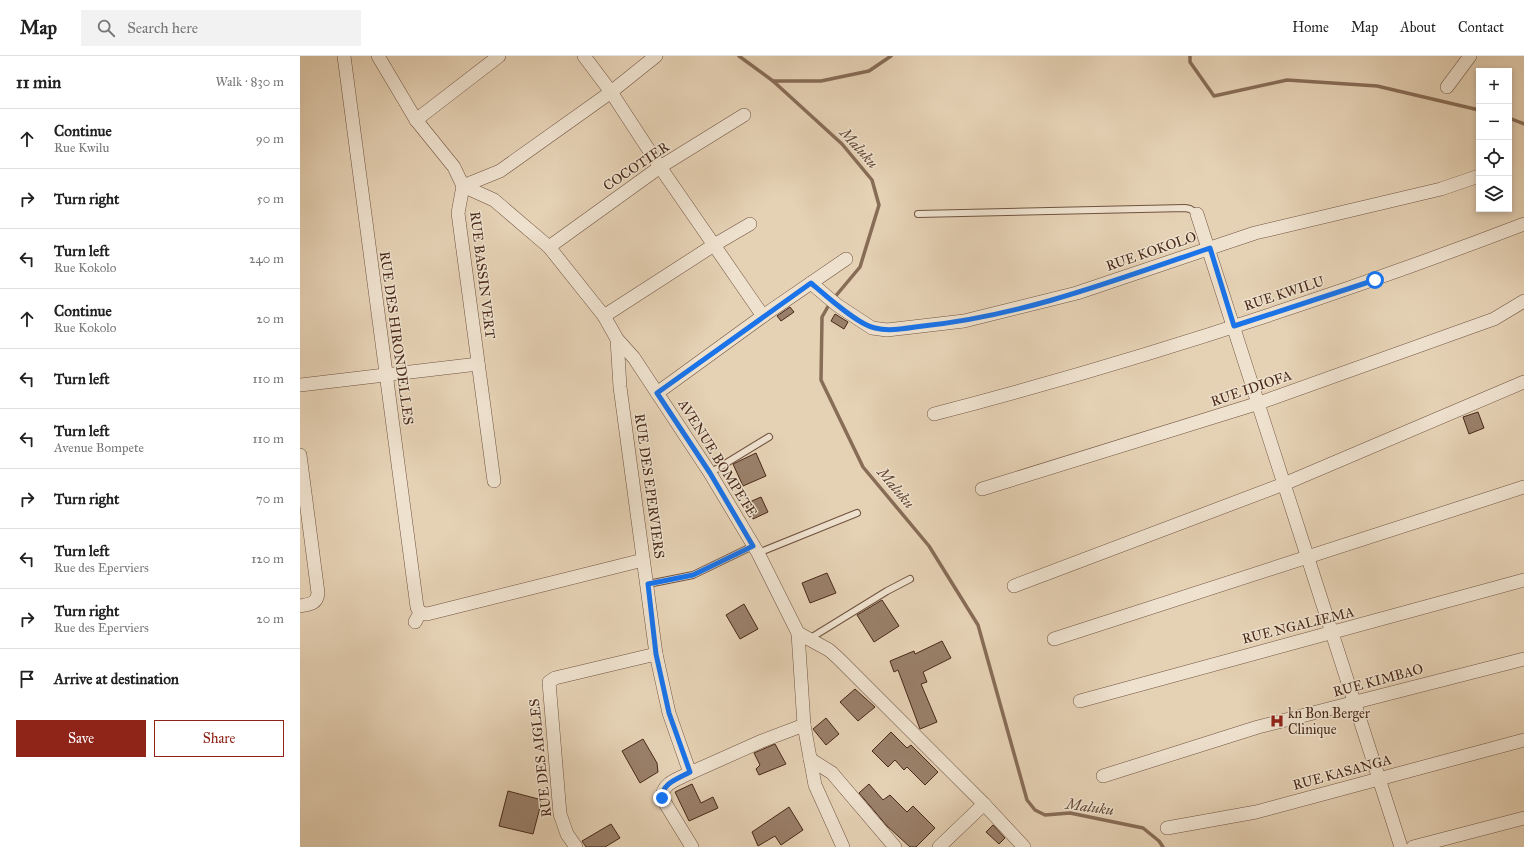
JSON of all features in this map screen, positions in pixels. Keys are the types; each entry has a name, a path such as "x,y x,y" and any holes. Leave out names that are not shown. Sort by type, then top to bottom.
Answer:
{"street":[{"name":"RUE DES HIRONDELLES","path":"344,56 417,607 417,617 643,560"},
{"path":"378,56 416,120 450,161 463,186 500,171 611,92 656,56"},
{"path":"416,120 499,56"},
{"path":"584,56 611,92 660,167 762,316"},
{"path":"1447,87 1470,56"},
{"name":"COCOTIER","path":"549,246 660,167 744,115"},
{"name":"RUE KOKOLO","path":"811,283 833,302 872,328 880,330 964,321 1077,293 1255,233 1441,189 1476,177"},
{"name":"AVENUE BOMPETE","path":"463,186 494,200 549,246 604,316 617,340 630,352 710,473 755,550 804,636 804,725 810,759 819,795 843,847"},
{"name":"RUE BASSIN VERT","path":"463,186 458,213 494,481"},
{"path":"1197,214 1210,248 1354,703 1402,847"},
{"path":"604,316 714,245 750,224"},
{"name":"RUE KWILU","path":"934,414 1080,375 1234,326 1388,275 1524,224"},
{"path":"657,393 762,316 846,259"},
{"name":"RUE IDIOFA","path":"982,489 1259,403 1494,319 1524,301"},
{"name":"RUE DES EPERVIERS","path":"617,340 620,387 643,560 648,584 656,654 669,713 690,772"},
{"path":"300,385 478,364"},
{"path":"1014,586 1284,484 1524,382"},
{"path":"300,455 318,593 317,599 314,603 300,606"},
{"path":"1054,639 1524,487"},
{"name":"RUE NGALIEMA","path":"1080,701 1229,659 1332,633 1524,580"},
{"path":"804,636 829,650 838,658 984,804 1024,847"},
{"name":"RUE DES AIGLES","path":"576,847 567,834 560,814 549,686 551,680 656,654"},
{"name":"RUE KIMBAO","path":"1103,776 1264,725 1524,659"},
{"path":"692,847 662,798 662,791 665,786 690,772 762,741 804,725"},
{"name":"RUE KASANGA","path":"1167,828 1256,812 1524,740"},
{"path":"810,759 832,772 895,847"},
{"path":"939,847 984,804"},
{"path":"1413,847 1524,818"}],"lane":[{"path":"918,214 1185,208 1190,209 1197,214"},
{"path":"710,473 769,437"},
{"path":"648,584 693,575 755,550 857,513"},
{"path":"804,636 910,580"}],"building":[{"path":"790,307 794,312 781,321 777,316"},
{"path":"835,314 848,322 844,329 831,321"},
{"path":"1478,412 1484,428 1469,434 1463,417"},
{"path":"756,453 766,476 743,486 733,464"},
{"path":"761,497 768,512 753,519 745,504"},
{"path":"827,573 836,593 810,603 802,583"},
{"path":"882,600 899,626 874,642 857,615"},
{"path":"744,604 758,629 740,639 726,615"},
{"path":"942,641 951,658 923,672 927,682 921,684 937,722 920,729 898,670 894,672 890,661 914,651 915,654"},
{"path":"855,689 875,707 858,721 840,702"},
{"path":"826,718 839,734 826,745 813,729"},
{"path":"891,732 907,748 911,745 938,772 925,785 907,767 904,770 895,760 888,767 872,751"},
{"path":"643,739 657,763 658,772 640,783 622,751"},
{"path":"775,744 786,764 759,775 756,769 760,765 754,753"},
{"path":"692,784 701,803 713,797 718,808 689,821 675,792"},
{"path":"869,784 883,800 890,795 907,812 913,806 935,828 916,847 910,847 887,826 859,793"},
{"path":"508,791 542,800 533,834 499,826"},
{"path":"789,807 803,830 781,845 775,836 758,846 752,832"},
{"path":"611,824 620,838 605,847 586,847 582,841"},
{"path":"993,825 1005,838 999,844 986,832"}],"waterway":[{"name":"Maluku","path":"739,56 773,81 842,144 872,180 879,205 860,267 834,298"},
{"path":"773,81 821,81 869,71 891,56"},
{"path":"1190,56 1190,62 1214,96 1287,80 1377,86 1476,109"},
{"path":"1512,119 1524,124"},
{"name":"Maluku","path":"830,303 822,317 821,380 863,467 929,546 978,625 1027,800 1035,810 1045,815 1070,813 1143,828 1159,841 1163,847"}],"place":[{"name":"kn Bon Berger Clinique","path":"1277,721"}],"route":[{"path":"662,798 662,791 665,786 690,772 671,722 656,654 648,584 693,575 753,546 710,473 657,393 762,316 811,283 837,305 865,324 880,330 964,321 1077,293 1210,248 1234,326 1375,280"}]}
